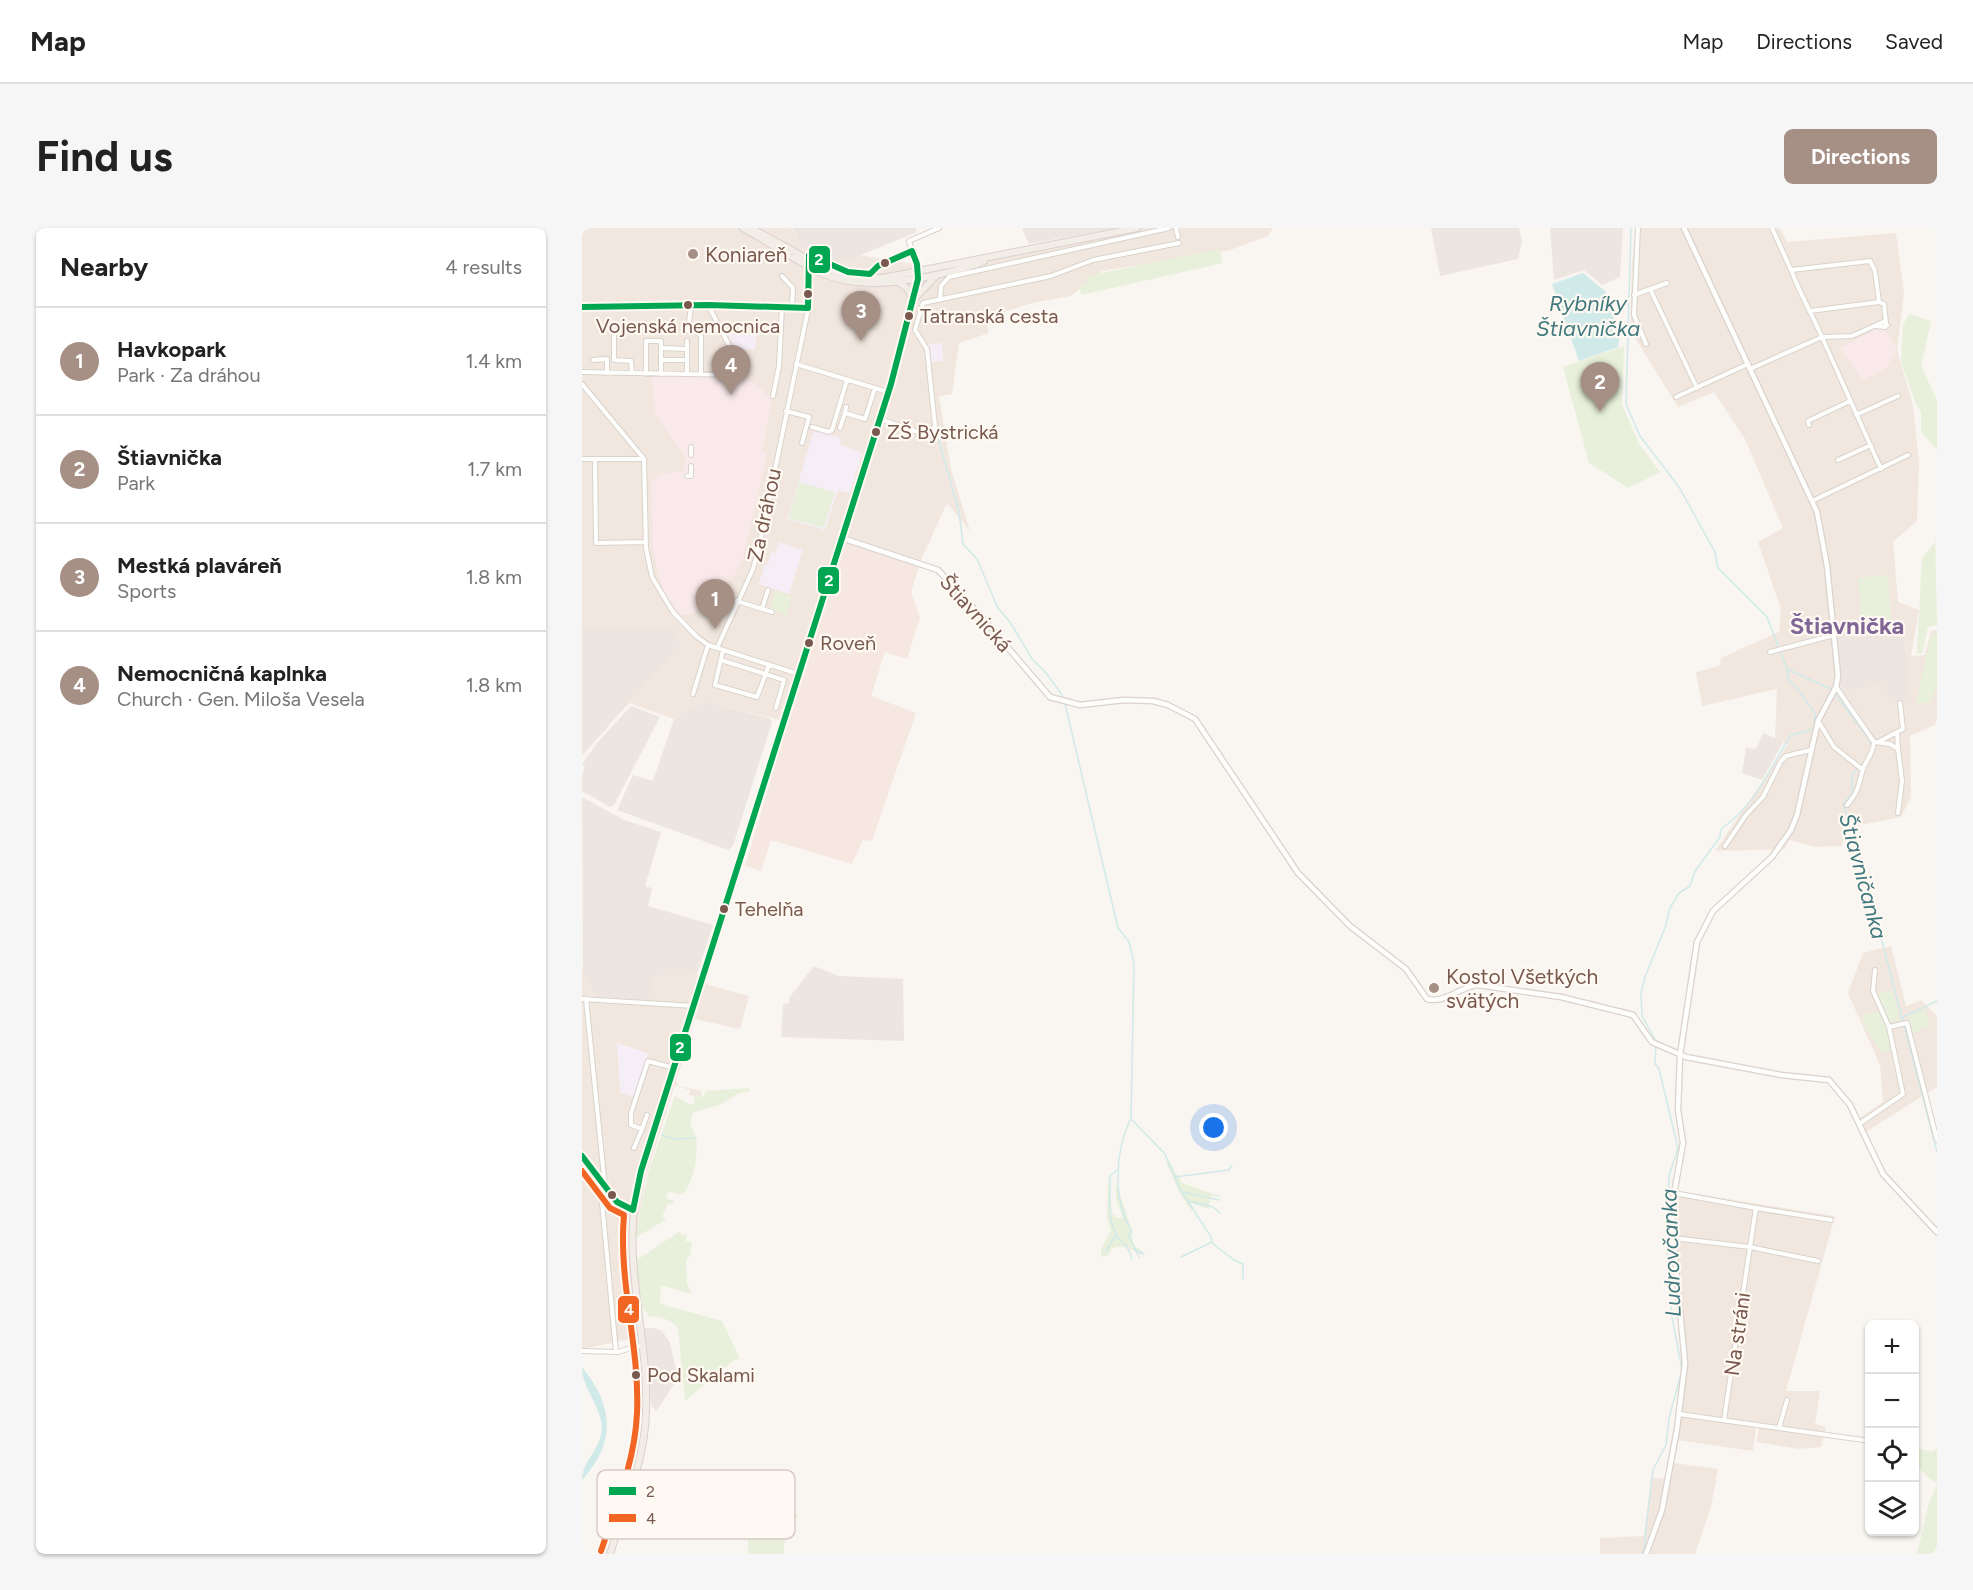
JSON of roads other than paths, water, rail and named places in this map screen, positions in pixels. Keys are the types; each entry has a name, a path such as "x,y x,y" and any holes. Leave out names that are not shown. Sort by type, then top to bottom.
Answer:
{"main road":[{"path":"743,228 816,267 854,284 899,282 918,275 987,259 1137,228"},
{"path":"751,228 793,254"},
{"path":"816,267 842,275 883,278 939,274 974,266 987,259"},
{"path":"913,301 926,283 939,274"},
{"path":"635,1470 645,1430 646,1395 631,1258 633,1210 641,1171 880,419 918,275"},
{"path":"899,282 908,289 913,301"},
{"path":"610,1554 615,1539"}],"street":[{"path":"918,275 910,240 939,228"},
{"path":"940,300 941,286 949,277 1169,228"},
{"path":"1176,228 1178,237"},
{"path":"1638,228 1634,315 1646,344"},
{"path":"1646,1554 1662,1510 1679,1414 1685,1349 1673,1238 1674,1193 1683,1143 1678,1110 1680,1055 1694,959 1702,928 1713,911 1772,857 1784,843 1797,814 1818,721 1836,688 1839,675 1820,520 1684,228"},
{"path":"1772,228 1881,469"},
{"path":"880,419 929,436 935,426 927,349 915,330 921,304 1051,276 1093,260 1179,243"},
{"name":"Za dráhou","path":"717,648 755,564 808,308 809,255 848,272 870,274 878,266 912,251"},
{"path":"1791,270 1870,261 1875,271 1879,302"},
{"path":"782,276 793,288 792,308"},
{"path":"1634,295 1667,284"},
{"path":"1651,291 1697,388"},
{"path":"1750,369 1822,337 1852,336 1886,323 1884,304 1879,302 1810,311"},
{"path":"688,331 691,305"},
{"path":"582,307 708,305 808,308"},
{"path":"582,372 737,375 742,373 708,305"},
{"path":"772,396 779,366 782,307"},
{"path":"688,324 701,338 701,374"},
{"path":"614,335 614,360 631,361 632,373"},
{"path":"646,374 646,341 661,341 662,374"},
{"path":"687,341 687,374"},
{"path":"662,348 687,349"},
{"path":"593,360 607,359 607,373"},
{"path":"662,360 687,360"},
{"path":"796,364 888,392"},
{"path":"1676,397 1748,364"},
{"path":"813,427 829,432 832,430 847,380"},
{"path":"582,384 644,459 648,561 660,594 690,630 708,645 798,674"},
{"path":"845,413 866,419 875,388"},
{"path":"1856,415 1898,396"},
{"path":"1809,425 1808,421 1850,401"},
{"path":"840,428 846,407"},
{"path":"786,411 809,417 802,443"},
{"path":"1838,460 1871,445"},
{"path":"691,447 691,455"},
{"path":"1812,501 1908,455"},
{"path":"582,459 644,459"},
{"path":"595,459 596,543 646,542"},
{"path":"687,476 691,476 691,466"},
{"name":"Štiavnická","path":"842,538 938,570 981,616 1041,690 1060,701 1080,705 1138,699 1168,705 1195,719 1298,873 1350,926 1406,969 1427,999 1437,1000 1467,987 1478,985 1591,1003 1633,1015 1647,1037 1656,1045 1680,1055"},
{"name":"Za dráhou","path":"762,609 768,590"},
{"path":"737,601 772,612"},
{"path":"1770,652 1835,635"},
{"path":"693,694 708,645"},
{"path":"723,650 715,685 757,697 770,665"},
{"path":"721,660 784,680 776,708"},
{"path":"1836,688 1874,742 1871,759 1863,770 1859,791 1847,805"},
{"path":"1874,742 1903,729 1900,703"},
{"path":"1818,721 1834,747 1863,770"},
{"path":"1897,733 1902,781 1898,813"},
{"path":"1880,741 1898,749"},
{"path":"1725,846 1746,815 1763,797 1780,760 1786,756 1811,750"},
{"path":"1859,1124 1902,1096 1904,1091 1889,1027 1873,991 1875,970"},
{"path":"605,1187 584,999 694,1006"},
{"path":"1889,1027 1907,1023 1937,1140"},
{"path":"1680,1055 1781,1075 1827,1079 1843,1094 1883,1174 1937,1232"},
{"path":"642,1129 632,1125 630,1120 648,1061 674,1068"},
{"path":"634,1149 647,1115"},
{"path":"582,1156 617,1202 633,1210"},
{"path":"600,1181 616,1352"},
{"path":"1674,1193 1831,1220"},
{"name":"Na stráni","path":"1724,1420 1756,1208"},
{"path":"1673,1238 1750,1247 1818,1261"},
{"path":"582,1351 616,1352 641,1345"},
{"path":"1779,1428 1787,1400"},
{"path":"1679,1414 1865,1440"}],"water":[{"name":"Rybníky Štiavnička","path":"1583,273 1605,291 1620,335 1618,347 1579,361 1552,284"},
{"path":"582,1367 600,1396 607,1424 601,1452 582,1480 585,1467 598,1443 602,1429 599,1413 585,1383"}],"waterway":[{"name":"Štiavničanka","path":"1631,228 1626,404 1640,436 1679,487 1715,552 1718,568 1767,617 1787,669 1833,690"},
{"path":"938,438 959,512 963,544 977,559 998,608 1010,622 1032,659 1047,674 1062,695 1066,708 1118,928 1129,942 1134,963 1131,1119 1165,1154 1180,1189 1211,1237 1212,1242 1181,1257"},
{"name":"Ludrovčanka","path":"1656,1041 1642,1016 1641,993 1670,908 1679,893 1690,886 1695,871 1720,837 1721,829 1753,798 1791,735 1814,729 1815,713 1788,680 1787,670"},
{"name":"Štiavničanka","path":"1835,694 1869,739 1871,746"},
{"name":"Štiavničanka","path":"1865,761 1852,774 1852,794 1843,804 1854,834 1937,1152"},
{"path":"1901,1018 1937,1001"},
{"name":"Ludrovčanka","path":"1643,1554 1653,1470 1666,1445 1669,1418 1682,1370 1672,1317 1667,1252 1669,1176 1678,1148 1659,1069 1655,1064 1656,1045"},
{"path":"1130,1120 1121,1148 1118,1177 1121,1206 1132,1232 1128,1234 1139,1257"},
{"path":"662,1135 674,1139 696,1138"},
{"path":"1175,1177 1229,1170 1232,1165"},
{"path":"1116,1171 1110,1176 1111,1221 1117,1236 1128,1249 1132,1259"},
{"path":"1183,1192 1219,1200"},
{"path":"1188,1201 1213,1207 1220,1213"},
{"path":"1106,1251 1116,1235"},
{"path":"1212,1243 1243,1264 1243,1279"},
{"path":"1134,1249 1144,1254"}],"place":[{"name":"Koniareň","path":"693,254"},
{"name":"Vojenská nemocnica","path":"688,305"},
{"name":"Tatranská cesta","path":"909,316"},
{"name":"Mestká plaváreň","path":"861,341"},
{"name":"Nemocničná kaplnka","path":"731,395"},
{"name":"Štiavnička","path":"1600,412"},
{"name":"ZŠ Bystrická","path":"876,432"},
{"name":"Havkopark","path":"715,629"},
{"name":"Roveň","path":"809,643"},
{"name":"Tehelňa","path":"724,909"},
{"name":"Kostol Všetkých svätých","path":"1434,988"},
{"name":"Pod Skalami","path":"636,1375"}],"district":[{"name":"Štiavnička","path":"1847,625"}]}
